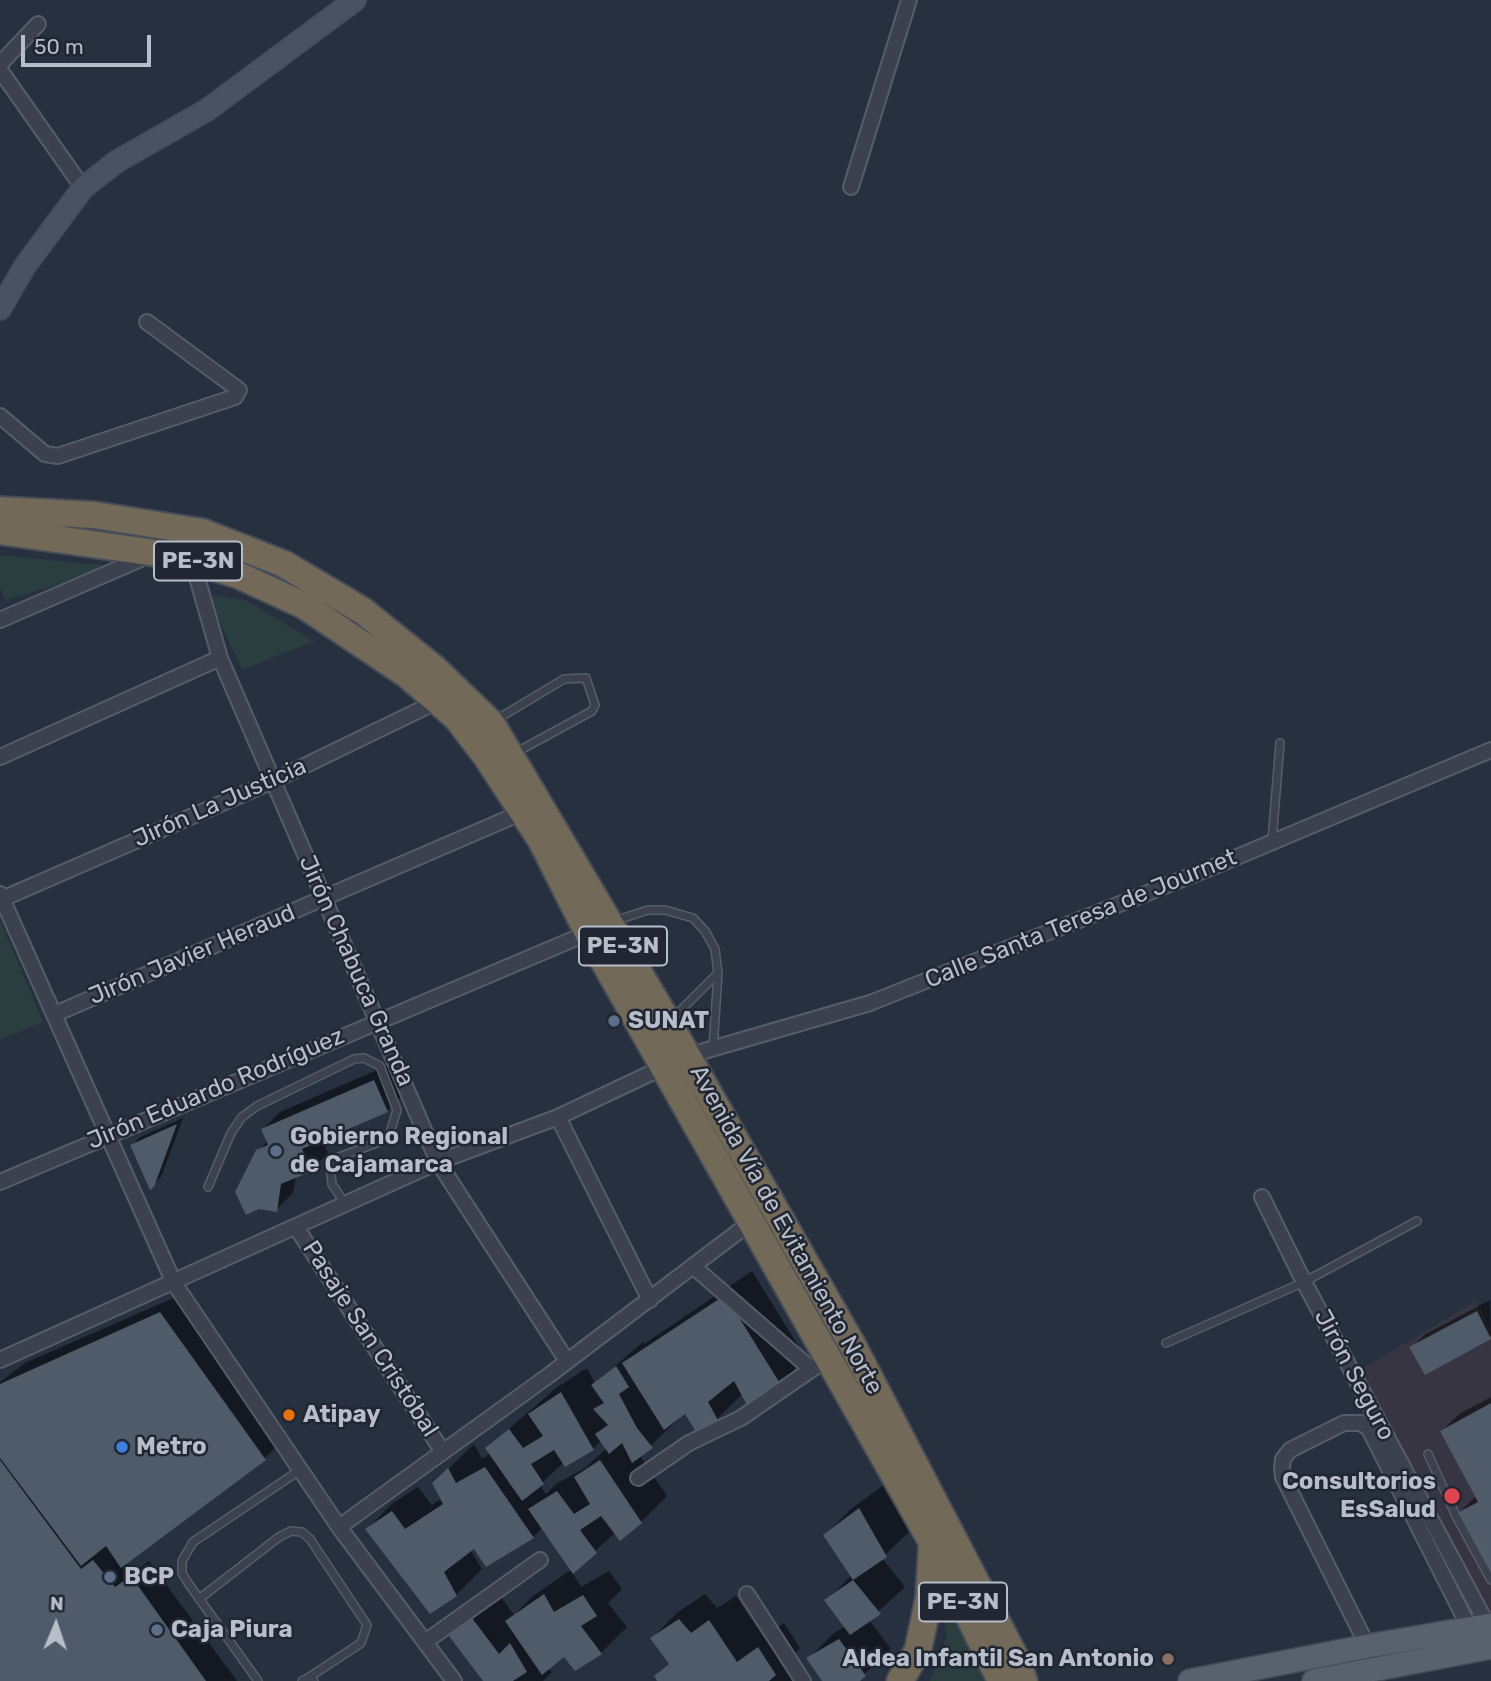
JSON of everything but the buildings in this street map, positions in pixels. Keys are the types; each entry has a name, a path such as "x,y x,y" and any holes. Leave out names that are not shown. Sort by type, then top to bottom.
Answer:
{"highway":[{"name":"Avenida Vía de Evitamiento Norte","path":"0,510 94,515 202,532 284,564 363,611 435,669 491,723 511,755 599,928 676,1061 853,1346 1015,1657 1024,1681"},
{"name":"Avenida Vía de Evitamiento Norte","path":"0,531 192,559 238,575 305,606 407,674 457,718 523,811 599,928 668,1022 676,1061 819,1363 932,1542 1001,1681"},
{"path":"900,1681 918,1650 929,1597 932,1542"}],"main road":[{"path":"1191,1681 1368,1646 1485,1632"},
{"path":"1314,1681 1377,1669 1485,1632"}],"street":[{"path":"0,309 25,266 83,188 116,162 207,110 355,0"},
{"path":"851,187 909,0"},
{"path":"0,64 38,24"},
{"path":"0,70 83,188"},
{"path":"0,416 45,454 58,456 235,397 239,390 148,322"},
{"path":"0,620 156,553"},
{"name":"Jirón Chabuca Granda","path":"192,559 220,658 438,1162 567,1362"},
{"path":"0,757 220,658"},
{"name":"Jirón La Justicia","path":"1,896 273,781 436,702"},
{"name":"Calle Santa Teresa de Journet","path":"0,1360 438,1162 558,1117 676,1061 870,1003 1272,842 1491,750"},
{"name":"Jirón Javier Heraud","path":"55,1014 523,811"},
{"path":"1,896 174,1283 339,1527 454,1681"},
{"name":"Jirón Eduardo Rodríguez","path":"0,1182 599,928"},
{"path":"558,1117 650,1300"},
{"name":"Jirón Seguro","path":"1262,1197 1485,1632"},
{"path":"339,1527 567,1362 751,1222"},
{"name":"Pasaje San Cristóbal","path":"296,1227 443,1451"},
{"path":"694,1267 819,1363"},
{"path":"638,1478 689,1443 741,1418 819,1363 853,1346"},
{"path":"1377,1669 1283,1477 1283,1459 1290,1450 1345,1423 1362,1423 1369,1429 1485,1632"},
{"path":"425,1642 540,1560"},
{"path":"747,1594 803,1681"}],"lane":[{"path":"491,723 564,679 586,678 595,705 592,711 511,755"},
{"path":"1272,842 1280,743"},
{"path":"599,928 648,910 678,912 693,918 715,949 719,973 713,1049"},
{"path":"668,1022 719,973"},
{"path":"208,1187 231,1133 242,1117 257,1105 354,1059 364,1058 380,1066 397,1110 390,1133 382,1141 339,1157 330,1166 332,1184 345,1205"},
{"path":"1166,1343 1304,1283 1417,1221"},
{"path":"1428,1454 1456,1516 1491,1580"},
{"path":"258,1681 182,1573 186,1551 193,1542 300,1470"},
{"path":"199,1599 279,1537 292,1531 302,1532 310,1539 367,1625 361,1643 313,1679 302,1681"}],"shaded area":[{"name":"Consultorios EsSalud","path":"1476,1301 1491,1329 1491,1616 1476,1618 1350,1376"}],"green space":[{"path":"0,555 119,567 5,600 0,589"},
{"path":"207,594 247,601 314,641 242,670"},
{"path":"0,920 43,1022 0,1040"},
{"path":"957,1615 987,1681 930,1681 947,1636 943,1618"}],"place":[{"name":"SUNAT","path":"614,1021"},
{"name":"Gobierno Regional de Cajamarca","path":"276,1151"},
{"name":"Atipay","path":"289,1415"},
{"name":"Metro","path":"122,1447"},
{"name":"Consultorios EsSalud","path":"1452,1496"},
{"name":"BCP","path":"110,1577"},
{"name":"Caja Piura","path":"157,1630"},
{"name":"Aldea Infantil San Antonio","path":"1168,1659"}]}
